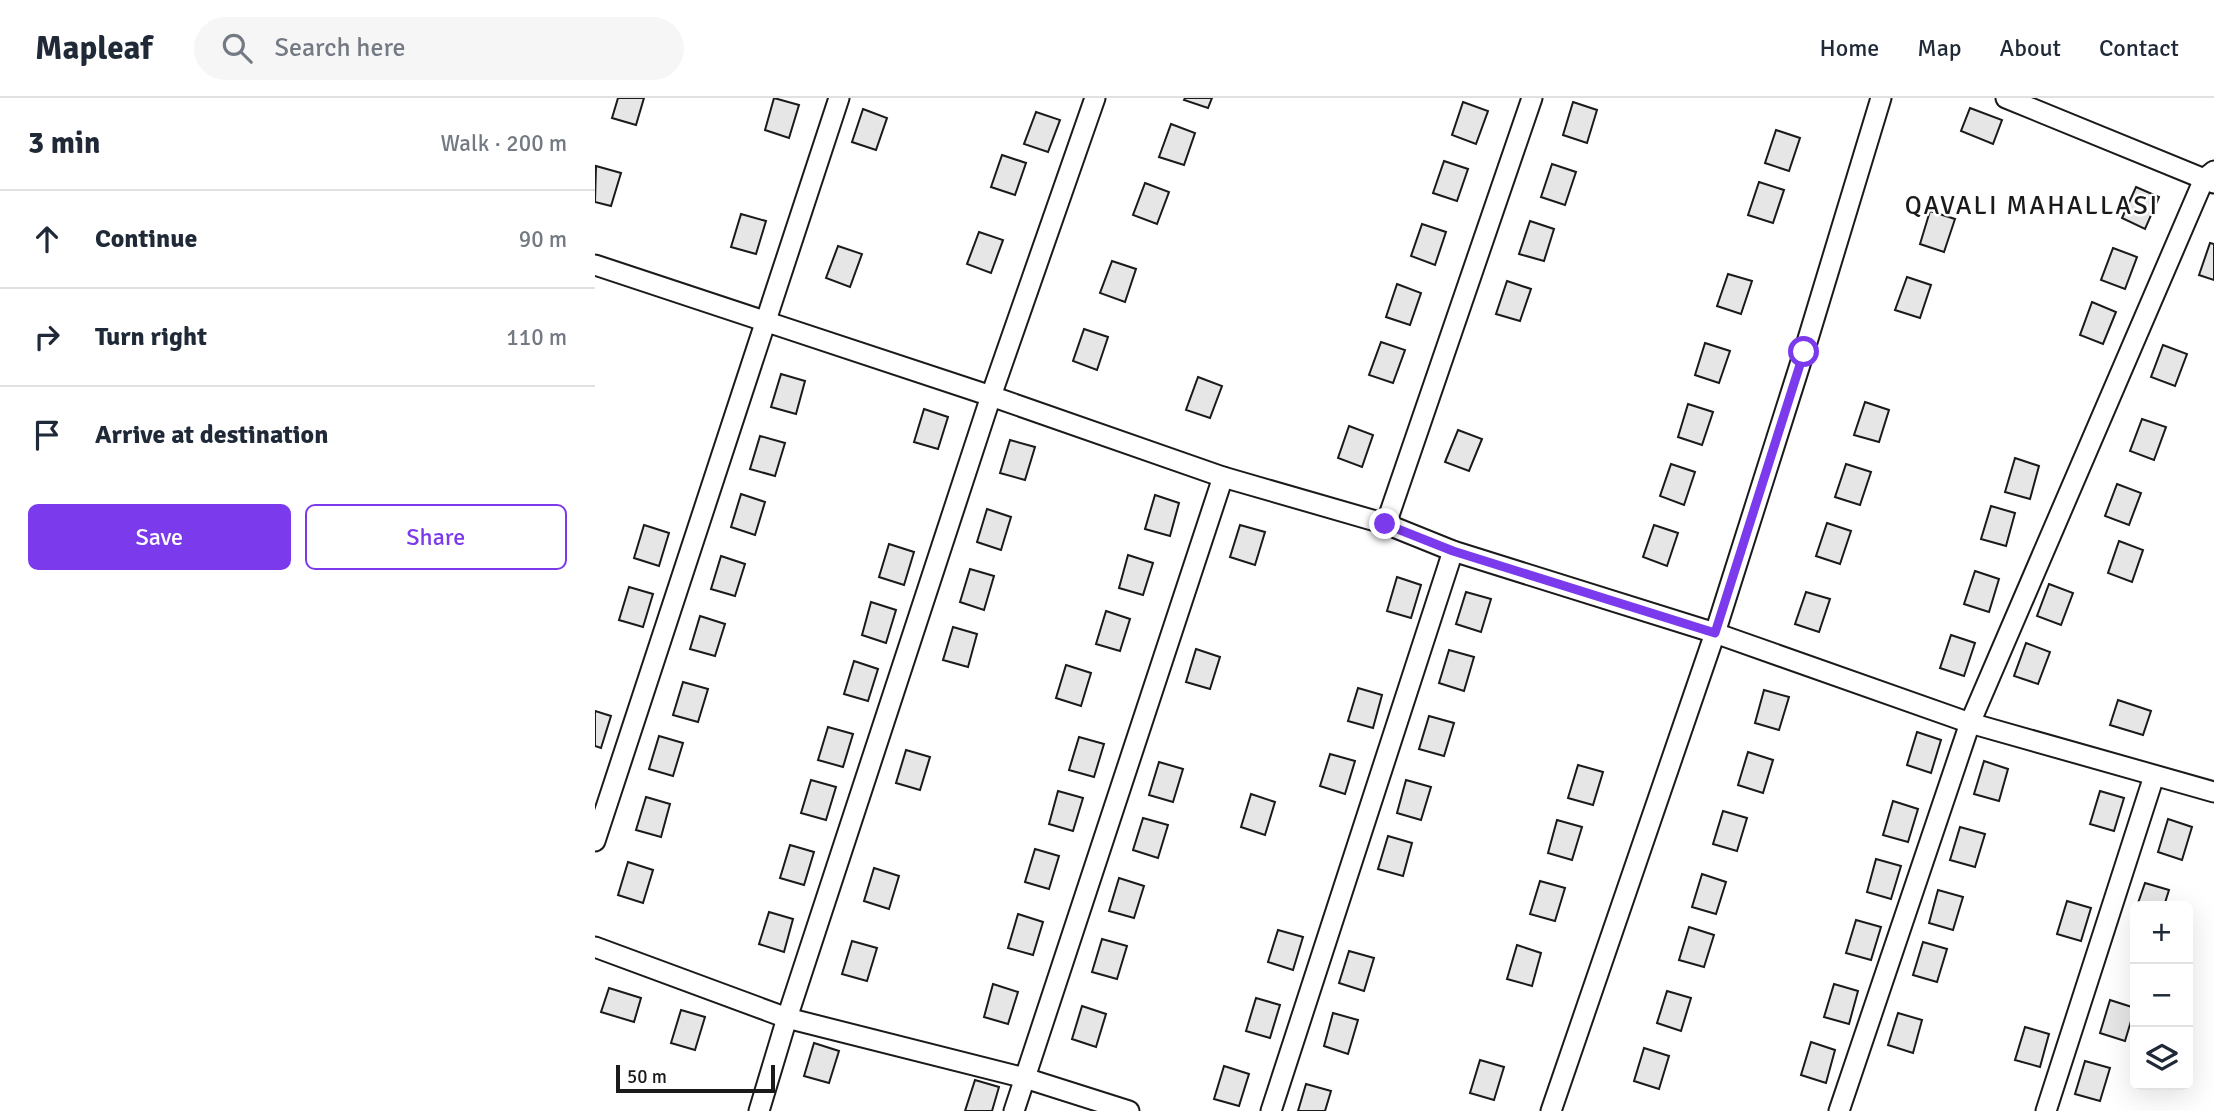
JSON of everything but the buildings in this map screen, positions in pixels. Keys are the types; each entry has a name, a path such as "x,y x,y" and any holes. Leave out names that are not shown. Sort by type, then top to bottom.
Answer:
{"street":[{"path":"595,841 839,98"},
{"path":"759,1111 787,1018 991,397 1095,98"},
{"path":"1385,524 1532,98"},
{"path":"1551,1111 1715,633 1881,98"},
{"path":"1839,1111 1970,723 2211,178 2006,98"},
{"path":"595,265 1223,477 1385,524 1453,551 1715,633 1970,723 2214,792"},
{"path":"1014,1111 1223,477"},
{"path":"1271,1111 1453,551"},
{"path":"2046,1111 2154,776"},
{"path":"595,947 787,1018 1025,1077 1129,1111"}],"district":[{"name":"QAVALI MAHALLASI","path":"2032,206"}],"route":[{"path":"1385,524 1453,551 1715,633 1804,352"}]}
